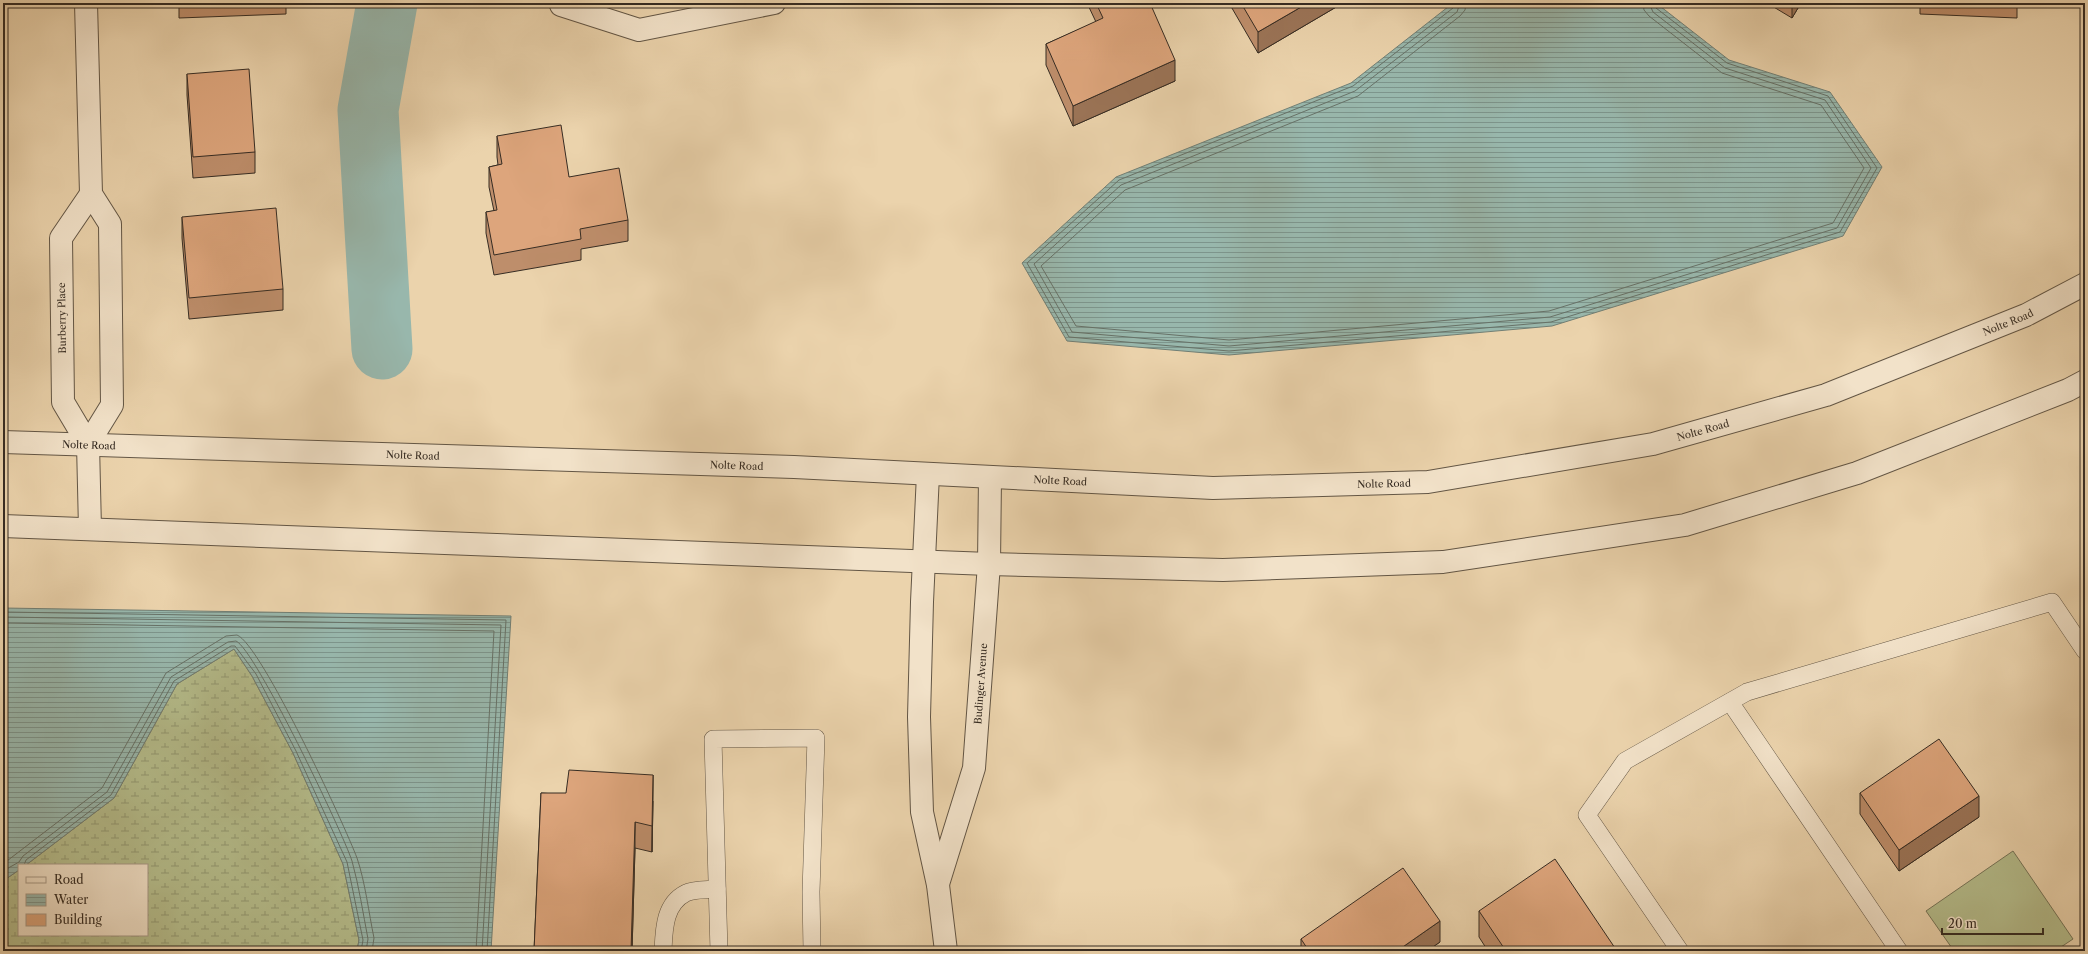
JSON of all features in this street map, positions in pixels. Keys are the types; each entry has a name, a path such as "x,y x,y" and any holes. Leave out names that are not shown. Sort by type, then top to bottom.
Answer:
{"street":[{"path":"86,3 92,194 110,224 112,405 88,444"},
{"path":"561,5 638,30 774,3"},
{"name":"Burberry Place","path":"90,529 88,444 63,402 61,238 92,194"},
{"name":"Nolte Road","path":"3,442 794,467 1213,488 1428,482 1653,444 1826,395 2026,315 2085,284"},
{"path":"3,526 924,562 1223,570 1443,562 1685,525 1857,473 2068,390 2085,381"},
{"name":"Budinger Avenue","path":"928,474 919,717 922,812 938,885 946,951"},
{"name":"Budinger Avenue","path":"938,885 974,768 989,564 990,477"}],"lane":[{"path":"1680,951 1587,815 1625,760 1747,692 2052,602 2085,651"},
{"path":"1730,702 1899,951"},
{"path":"719,951 713,739 816,738 811,892 812,951"},
{"path":"663,951 665,920 675,903 687,892 718,889"}],"green space":[{"path":"234,649 252,676 293,753 343,864 359,940 357,951 3,951 3,881 18,871 18,936 148,936 148,864 27,864 114,798 177,684"},
{"path":"2013,851 2073,939 2055,951 1954,951 1926,911"}],"water":[{"path":"1453,3 1656,3 1729,60 1830,92 1882,167 1843,236 1552,326 1229,355 1067,341 1022,263 1116,177 1351,83"},
{"path":"3,608 511,616 491,951 357,951 359,940 343,864 293,753 252,676 234,649 177,684 114,798 27,864 18,864 18,871 3,881"}],"building":[{"path":"1096,3 1150,3 1175,60 1073,106 1046,44 1103,18"},
{"path":"1241,3 1308,3 1258,32"},
{"path":"249,69 255,152 193,157 187,74"},
{"path":"561,125 569,177 619,168 628,220 580,229 581,239 494,255 486,212 497,210 489,167 502,164 497,136"},
{"path":"276,208 283,289 189,298 182,217"},
{"path":"1939,739 1979,796 1899,850 1860,793"},
{"path":"569,770 653,775 652,826 635,822 631,951 534,951 541,793 566,793"},
{"path":"1555,859 1617,951 1506,951 1479,911"},
{"path":"1403,868 1440,921 1397,951 1309,951 1301,939"}],"waterway":[{"path":"382,349 368,110 387,3"}]}
